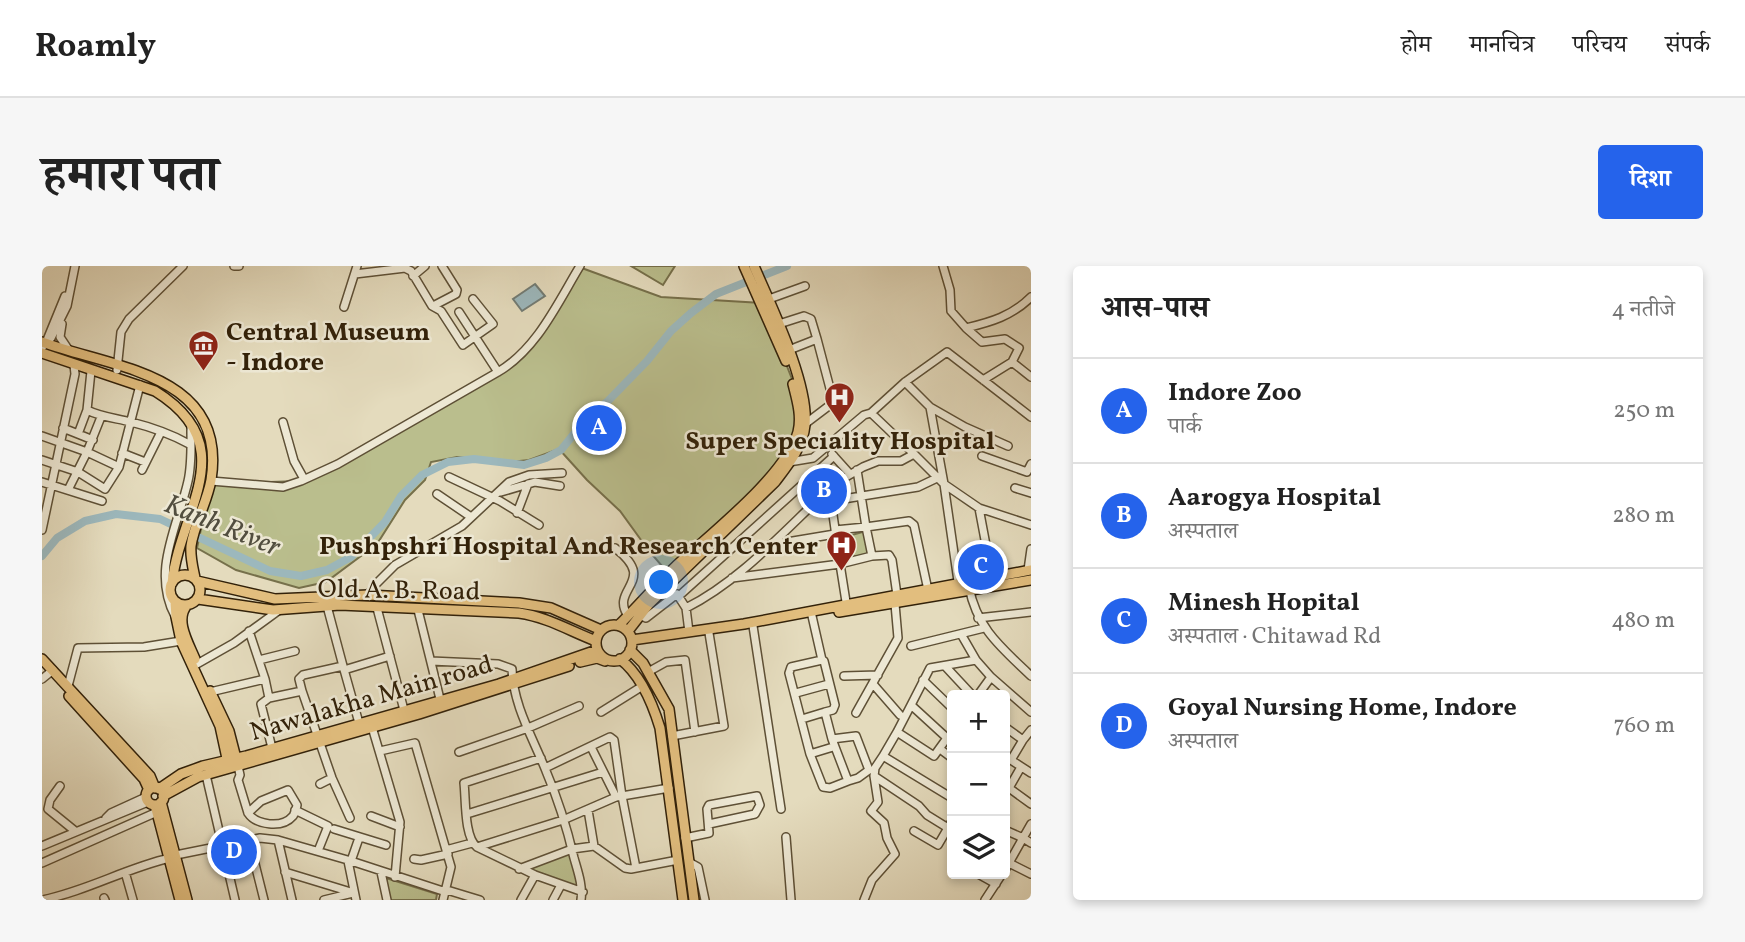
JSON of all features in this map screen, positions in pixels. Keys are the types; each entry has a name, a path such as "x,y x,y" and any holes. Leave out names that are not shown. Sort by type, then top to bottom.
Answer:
{"main road":[{"path":"680,897 678,860 660,728 654,708 627,664 620,659 633,641 640,615 649,604 775,482 801,442 805,424 802,397 789,350 769,299 744,266"},
{"path":"594,647 610,627 628,616 668,573 786,463 797,433 799,411 792,379 758,286 754,266"},
{"path":"44,345 68,349 162,380 189,401 209,435 213,454 211,481 191,547 201,592 198,599 187,605 182,612 182,621 197,664 229,731 232,762"},
{"path":"44,345 74,365 140,385 169,400 190,421 200,450 202,466 200,482 175,564 170,593 175,602 181,641 220,726 232,762"},
{"path":"633,641 964,588 1030,573"},
{"path":"896,599 928,590 964,588 992,578 1030,573"},
{"name":"Old A. B. Road","path":"172,583 183,575 275,599 368,595 519,603 551,608 583,622 610,627 633,641 669,709 694,900"},
{"name":"Old A. B. Road","path":"198,599 280,610 327,606 535,615 594,647 610,660 620,659"},
{"path":"175,602 187,605"},
{"path":"633,641 709,633 847,608"},
{"name":"Nawalakha Main road","path":"155,798 232,762 272,748 372,727 580,662 594,647"},
{"name":"Nawalakha Main road","path":"513,682 594,647"},
{"path":"580,662 597,658 618,664 640,684"},
{"path":"42,659 46,672 144,779 155,798"},
{"path":"46,672 68,686 150,776 187,900"},
{"name":"Nawalakha Main road","path":"155,798 181,774 319,738 404,710 442,703"},
{"path":"173,857 180,900"}],"street":[{"path":"68,349 59,333 72,288 73,266"},
{"path":"44,345 66,293 73,266"},
{"path":"118,367 121,332 129,319 183,266"},
{"path":"413,276 425,266"},
{"path":"432,306 456,294 457,290 442,266"},
{"path":"211,481 283,487 338,464 498,372 518,357 546,324 580,266"},
{"path":"943,266 950,290 951,311 966,328 982,342 1004,339 1019,348 1012,362 983,380"},
{"path":"344,307 356,270 405,268 411,271 432,306 441,311 463,345 493,324 473,299"},
{"path":"769,299 805,286"},
{"path":"966,328 998,321 1031,297"},
{"path":"459,312 498,372"},
{"path":"44,345 64,314"},
{"path":"779,324 808,316 832,396"},
{"path":"42,331 55,320"},
{"path":"789,350 817,339"},
{"path":"786,463 813,458 864,415 871,413 905,382 947,352 1031,417"},
{"path":"1012,362 1031,377"},
{"path":"42,530 46,483 61,442 75,374 74,365"},
{"path":"78,434 87,410 91,371"},
{"path":"905,382 930,407 1008,446"},
{"path":"42,460 78,472 105,489 119,467 140,385"},
{"path":"805,424 834,402 847,396"},
{"path":"930,407 964,588 984,628 1031,676"},
{"path":"87,410 101,417 131,422 190,444"},
{"path":"871,413 944,484 979,508 1031,525"},
{"path":"68,490 88,452 101,417"},
{"path":"176,617 166,593 165,574 169,546 188,480 190,421"},
{"path":"282,422 294,461 304,479"},
{"path":"64,428 93,440"},
{"path":"142,470 161,432"},
{"path":"42,436 88,452 119,467"},
{"path":"827,448 854,472 863,497 872,556"},
{"path":"122,453 145,462"},
{"path":"686,608 704,599 732,578 827,491 854,472 878,461 893,463 914,454"},
{"path":"640,615 646,618 674,596 680,596 834,456"},
{"path":"982,456 1030,470"},
{"path":"368,595 395,565 462,526 516,478 562,473"},
{"path":"449,477 495,495 517,513 539,525"},
{"path":"831,501 918,487 937,478"},
{"path":"495,495 538,482 559,486"},
{"path":"46,483 102,501"},
{"path":"517,513 528,484"},
{"path":"1015,488 1031,493"},
{"path":"827,491 831,501 847,608"},
{"path":"437,494 471,517"},
{"path":"979,508 992,578"},
{"path":"769,545 909,521 914,525 928,590"},
{"path":"615,548 630,559 634,569 634,578 623,605 628,616"},
{"path":"1030,573 1031,549"},
{"path":"732,578 840,564 872,556 890,556 898,638 856,713"},
{"path":"680,596 686,608 689,632"},
{"path":"327,606 359,723"},
{"path":"377,608 404,710"},
{"path":"197,664 234,643 280,610"},
{"path":"418,610 442,703"},
{"path":"978,618 1031,612"},
{"path":"802,719 835,707 811,616"},
{"path":"752,626 781,809"},
{"path":"911,646 984,628"},
{"path":"249,631 269,698"},
{"path":"672,736 724,725 709,633"},
{"path":"961,634 976,660 991,677 1031,712"},
{"path":"68,686 78,648 144,647 181,641"},
{"path":"258,660 295,651"},
{"path":"349,818 332,778 299,680 303,675 390,656"},
{"path":"648,672 666,662 685,660 695,732"},
{"path":"810,754 856,736 869,767 867,772 848,781 830,788 823,787 810,754 789,673 791,668 822,660"},
{"path":"863,900 872,880 895,854 887,838 884,823 871,811 878,802 874,776 876,768 930,668 976,660"},
{"path":"431,661 498,664 512,669 513,682 528,728 554,789 572,849 582,896"},
{"path":"945,666 967,690"},
{"path":"844,676 878,675"},
{"path":"982,690 991,677"},
{"path":"210,692 265,679"},
{"path":"923,680 947,703"},
{"path":"601,712 640,684"},
{"path":"796,693 829,684"},
{"path":"873,684 900,715"},
{"path":"272,748 260,707 269,698 302,691"},
{"path":"897,732 933,756 947,738 911,705"},
{"path":"459,752 528,728 579,706"},
{"path":"825,712 833,743 848,781"},
{"path":"372,727 400,827 396,877"},
{"path":"1010,756 1031,730"},
{"path":"1010,731 1023,740"},
{"path":"545,768 610,737 614,740 619,796 636,868"},
{"path":"380,751 415,743 451,867 445,894"},
{"path":"591,747 619,796"},
{"path":"940,749 947,754"},
{"path":"883,756 947,795"},
{"path":"541,758 465,782 468,830 475,845 519,869 582,896"},
{"path":"1010,759 1031,773"},
{"path":"232,762 233,776 238,780 248,813 253,819 276,824 291,818 296,802 288,790 261,801 248,813"},
{"path":"1021,767 1009,788 1031,804"},
{"path":"467,814 603,772"},
{"path":"206,775 235,900"},
{"path":"874,776 919,806 927,815 947,824"},
{"path":"320,784 332,778"},
{"path":"60,786 50,800 48,809 75,831"},
{"path":"414,859 421,860 563,820 619,796 669,788"},
{"path":"685,838 710,832 707,809 709,805 757,796 760,805 755,814 709,824"},
{"path":"42,846 155,798"},
{"path":"42,863 155,798"},
{"path":"295,810 328,827 318,851"},
{"path":"588,810 594,846"},
{"path":"371,816 400,827"},
{"path":"1010,859 1031,824"},
{"path":"334,829 386,845"},
{"path":"914,831 938,845 947,830"},
{"path":"1010,832 1031,843"},
{"path":"786,837 791,900"},
{"path":"43,900 72,897 146,863 260,838 318,851 445,894 478,899"},
{"path":"355,896 350,861 359,838"},
{"path":"249,840 264,900"},
{"path":"278,840 292,900"},
{"path":"519,869 572,849 594,846 620,865 636,868 678,860"},
{"path":"689,862 698,867 705,900"},
{"path":"1010,868 1031,874"},
{"path":"125,872 133,900"},
{"path":"285,872 355,896"},
{"path":"381,872 387,900"},
{"path":"521,900 535,875"},
{"path":"987,879 996,884"},
{"path":"985,900 999,879"},
{"path":"553,900 561,885"},
{"path":"324,900 355,896"}],"green space":[{"path":"631,266 675,266 663,285"},
{"path":"579,267 661,297 762,303 792,379 799,423 781,464 668,573 620,511 559,449 529,460 510,462 457,457 431,462 425,480 405,500 377,544 326,582 299,588 236,570 197,548 211,481 301,481 449,399 525,351"},
{"path":"866,531 870,555 845,557 841,538"},
{"path":"572,849 580,882 573,889 519,869"},
{"path":"386,878 437,894 436,900 390,900"}],"water":[{"path":"535,284 545,296 522,311 513,299"}],"waterway":[{"name":"Kanh River","path":"42,556 57,538 85,521 116,514 160,519 270,571 301,576 327,570 351,557 385,522 401,496 422,475 448,462 474,459 524,465 561,450 586,419 608,401 647,361 671,331 691,313 716,294 787,266"}],"place":[{"name":"Central Museum - Indore","path":"203,373"},
{"name":"Super Speciality Hospital","path":"840,424"},
{"name":"Indore Zoo","path":"599,428"},
{"name":"Aarogya Hospital","path":"824,491"},
{"name":"Minesh Hopital","path":"981,567"},
{"name":"Pushpshri Hospital And Research Center","path":"841,572"},
{"name":"Goyal Nursing Home, Indore","path":"234,852"}]}
